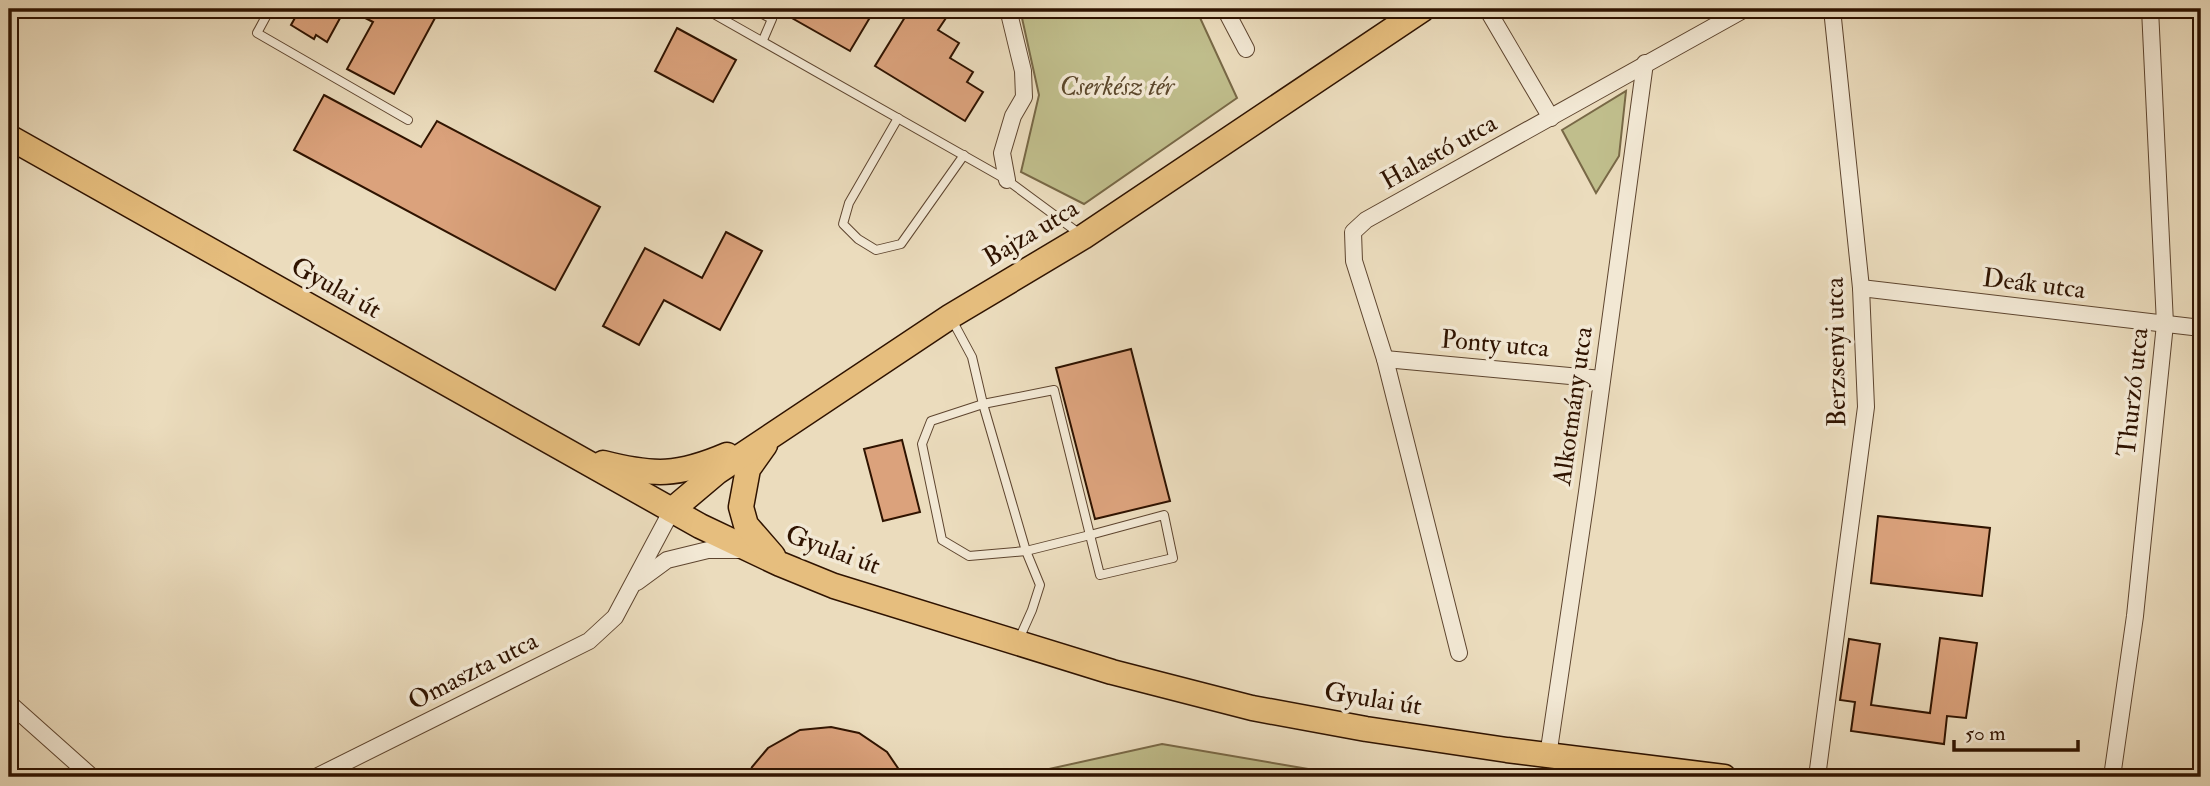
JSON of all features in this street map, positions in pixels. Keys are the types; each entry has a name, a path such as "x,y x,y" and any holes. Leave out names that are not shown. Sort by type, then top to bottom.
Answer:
{"main road":[{"name":"Bajza utca","path":"672,510 717,472 772,435 951,316 1083,237 1423,9"},
{"name":"Gyulai út","path":"9,137 700,526 780,565 834,586 1112,672 1251,708 1366,729 1548,755 1634,772 1724,777"},
{"path":"570,454 630,470 665,474 700,467 772,435"},
{"path":"772,435 748,469 741,507 746,525 780,565"}],"street":[{"path":"1007,180 1002,153 1013,116 1024,97 1023,71 1008,9"},
{"path":"1224,9 1246,49"},
{"path":"1488,9 1551,118"},
{"name":"Halastó utca","path":"1385,359 1354,261 1353,232 1366,220 1745,9"},
{"name":"Berzsenyi utca","path":"1817,777 1866,407 1861,288 1832,9"},
{"name":"Thurzó utca","path":"2112,777 2135,616 2165,324 2150,9"},
{"name":"Alkotmány utca","path":"1548,755 1645,63"},
{"name":"Deák utca","path":"1861,288 2201,328"},
{"path":"1385,359 1459,653"},
{"name":"Ponty utca","path":"1385,359 1602,379"},
{"name":"Omaszta utca","path":"316,777 589,640 615,617 672,510"},
{"name":"Omaszta utca","path":"632,585 667,560 708,551 751,550"},
{"path":"9,703 92,777"}],"lane":[{"path":"270,9 257,33 408,120"},
{"path":"705,9 1007,180 1083,237"},
{"path":"753,9 772,19 763,40"},
{"path":"898,118 849,203 843,224 858,239 876,250 901,243 964,155"},
{"path":"951,316 972,357 1026,551 1040,585 1018,642"},
{"path":"983,404 931,421 922,444 942,540 969,556 1026,551 1090,535 1164,514 1173,558 1100,575 1090,535 1054,390 983,404"}],"green space":[{"name":"Cserkész tér","path":"1020,9 1196,9 1237,98 1084,204 1021,172 1039,95"},
{"path":"1626,91 1619,156 1596,193 1562,130"},
{"path":"1162,744 1355,777 1013,777"}],"building":[{"path":"300,9 345,9 327,42 316,35 314,39 291,25"},
{"path":"348,9 434,9 430,16 435,18 394,94 347,69 373,22"},
{"path":"776,9 875,9 850,51"},
{"path":"910,9 952,9 938,30 959,43 950,58 973,72 967,82 983,92 965,121 875,66"},
{"path":"677,28 736,60 713,102 655,71"},
{"path":"324,95 421,147 437,121 600,207 555,290 294,150"},
{"path":"726,232 762,251 720,330 664,300 639,345 603,326 645,248 702,278"},
{"path":"1131,349 1170,501 1095,519 1056,368"},
{"path":"902,440 920,512 883,521 864,449"},
{"path":"1878,516 1990,528 1982,596 1871,583"},
{"path":"1940,638 1977,643 1966,718 1947,716 1944,744 1851,731 1855,702 1840,700 1849,639 1880,644 1871,705 1930,713"},
{"path":"831,727 859,733 887,752 904,777 748,777 752,767 768,748 800,730"}]}
